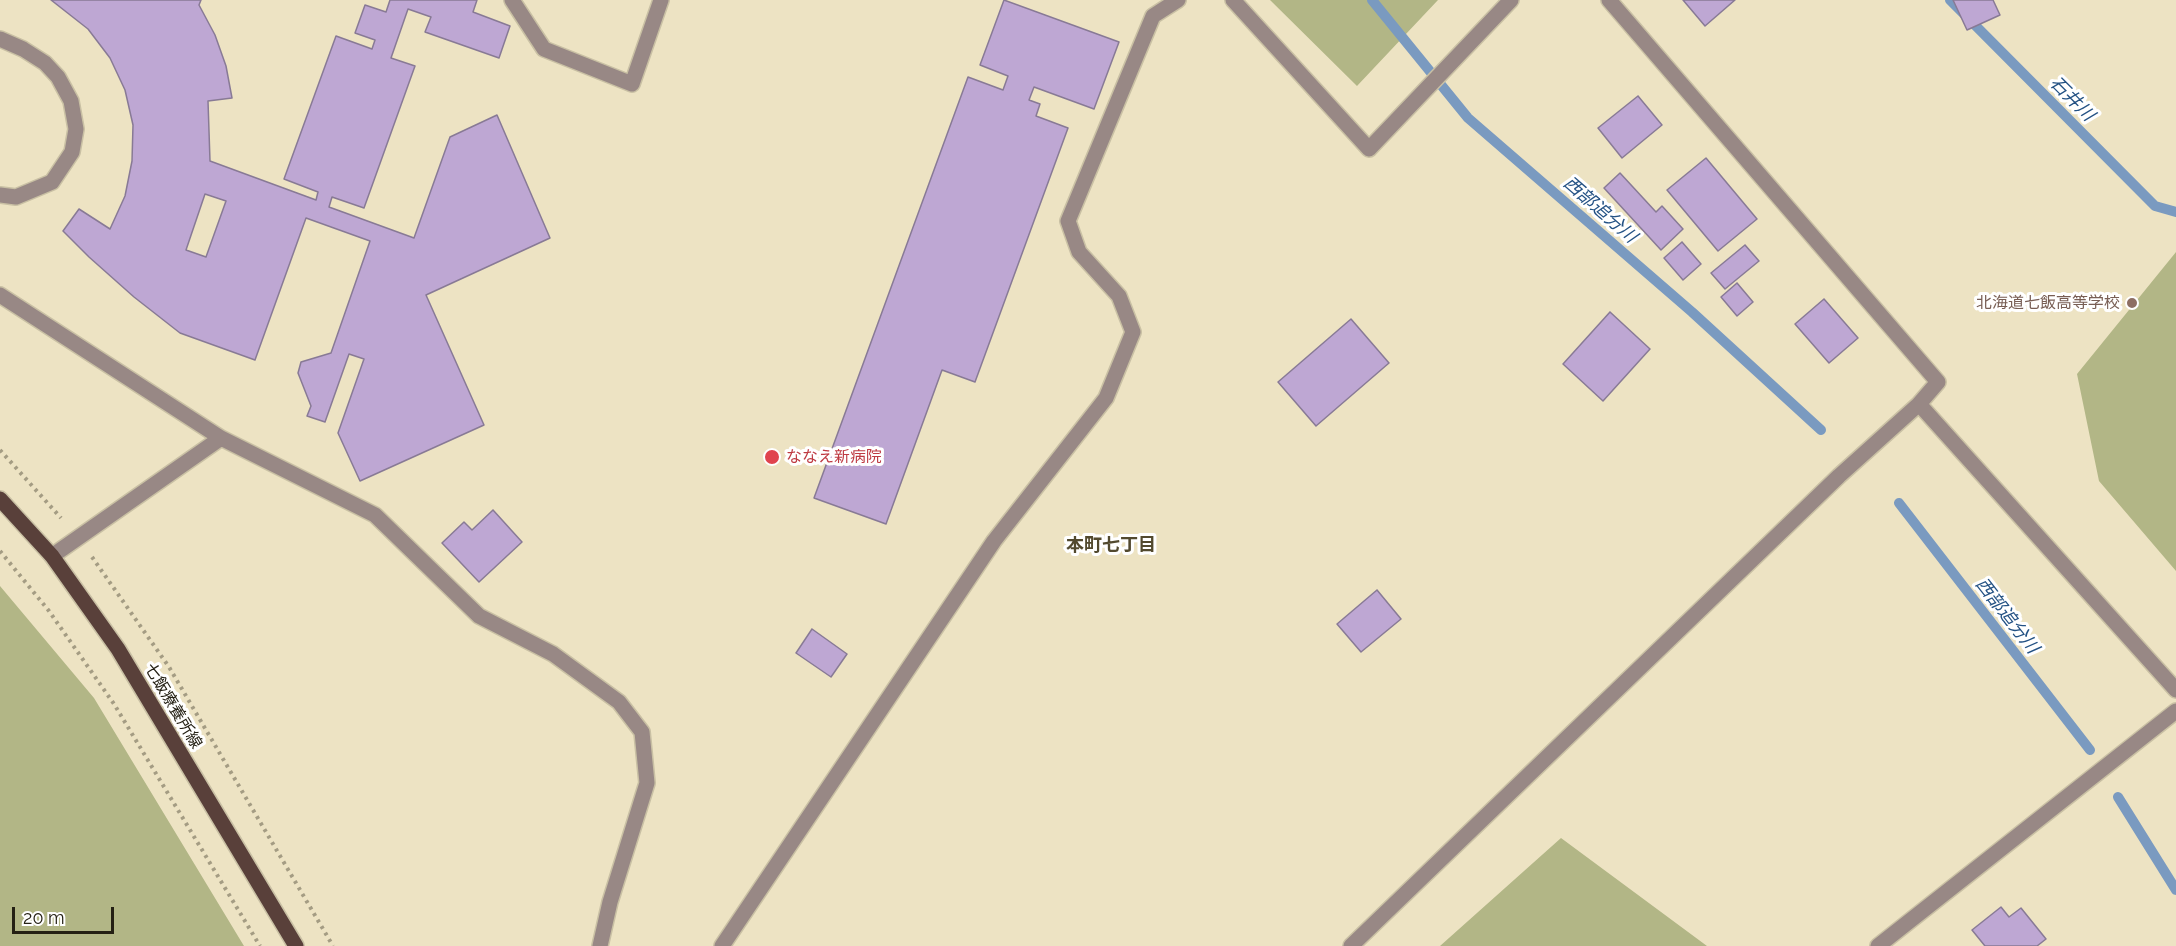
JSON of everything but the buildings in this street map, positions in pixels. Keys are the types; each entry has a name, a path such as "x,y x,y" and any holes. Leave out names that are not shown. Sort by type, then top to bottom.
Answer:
{"main road":[{"name":"七飯療養所線","path":"0,499 52,556 118,649 296,946"}],"street":[{"path":"512,0 544,49 632,84 661,0"},
{"path":"722,946 994,541 1106,398 1133,332 1119,296 1079,252 1068,221 1153,16 1178,0"},
{"path":"1233,0 1369,149 1511,0"},
{"path":"1351,946 1830,484 1918,404 1938,382 1610,0"},
{"path":"0,39 23,49 45,63 58,77 71,101 76,129 72,152 52,182 16,197 0,195"},
{"path":"0,295 221,438 375,516 479,616 553,654 619,702 642,732 647,783 610,902 600,946"},
{"path":"1918,404 2176,690"},
{"path":"52,556 221,438"},
{"path":"1878,946 2176,711"}],"path":[{"path":"0,551 49,611 114,704 260,946"}],"green space":[{"path":"1270,0 1438,0 1357,86"},
{"path":"2176,252 2176,571 2099,481 2077,374"},
{"path":"0,586 94,698 244,946 0,946"},
{"path":"1561,838 1707,946 1440,946"}],"waterway":[{"name":"西部追分川","path":"1372,0 1468,118 1692,312 1821,430"},
{"name":"石井川","path":"1950,0 2155,206 2176,212"},
{"name":"西部追分川","path":"1899,503 2090,750"},
{"name":"西部追分川","path":"2118,797 2176,890"}],"place":[{"name":"北海道七飯高等学校","path":"2132,303"},
{"name":"ななえ新病院","path":"772,457"}],"district":[{"name":"本町七丁目","path":"1111,546"}]}
